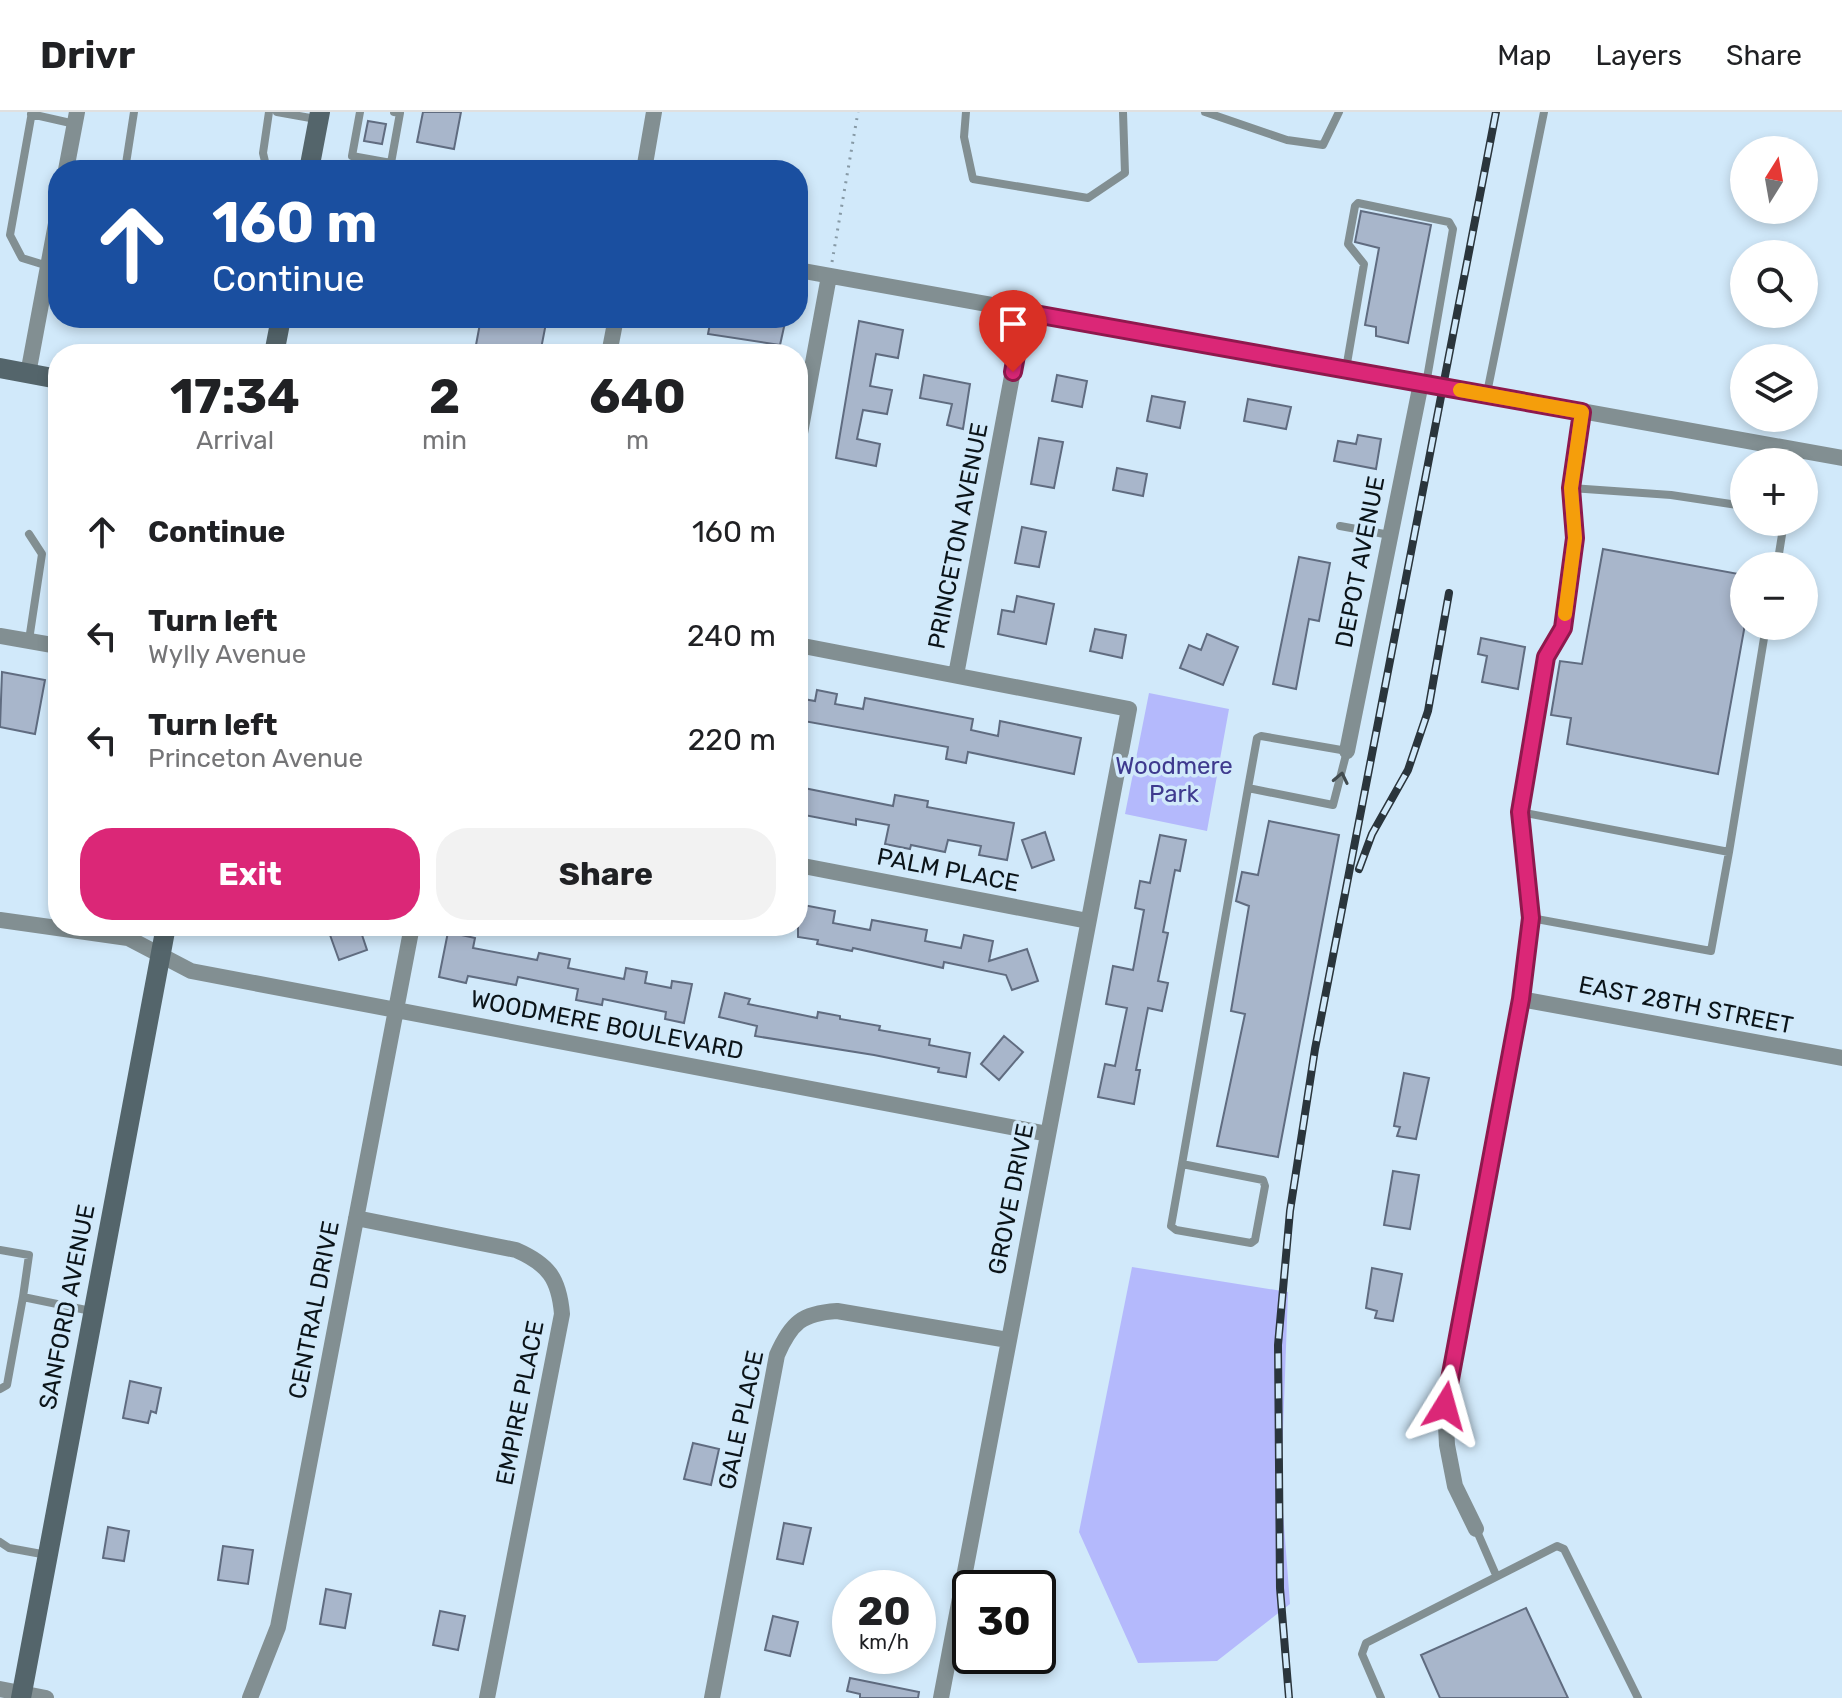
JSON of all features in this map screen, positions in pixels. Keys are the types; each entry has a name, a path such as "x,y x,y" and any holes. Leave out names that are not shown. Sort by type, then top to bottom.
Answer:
{"main road":[{"path":"311,160 319,116"},
{"path":"0,368 48,377"},
{"name":"SANFORD AVENUE","path":"21,1696 164,936"}],"street":[{"path":"646,160 654,112"},
{"path":"68,160 76,118"},
{"path":"28,374 48,266"},
{"path":"808,272 1842,458"},
{"path":"808,390 829,276"},
{"name":"PRINCETON AVENUE","path":"956,675 1024,312"},
{"name":"DEPOT AVENUE","path":"1347,751 1424,384"},
{"path":"0,636 48,644"},
{"path":"808,647 956,675"},
{"name":"GROVE DRIVE","path":"941,1698 1129,709 956,675"},
{"name":"PALM PLACE","path":"808,867 1088,921"},
{"name":"WOODMERE BOULEVARD","path":"0,920 48,927"},
{"name":"WOODMERE BOULEVARD","path":"114,936 128,938 191,971 1048,1134"},
{"name":"CENTRAL DRIVE","path":"250,1698 278,1627 410,936"},
{"path":"1476,1529 1455,1486 1447,1445 1445,1406 1521,999"},
{"name":"EAST 28TH STREET","path":"1521,999 1842,1056"},
{"name":"EMPIRE PLACE","path":"356,1218 516,1250 538,1260 552,1275 560,1293 562,1314 487,1698"},
{"name":"GALE PLACE","path":"712,1698 777,1355 785,1336 796,1322 817,1312 837,1311 1008,1340"},
{"path":"0,1689 21,1696 46,1698"}],"lane":[{"path":"127,160 134,112"},
{"path":"265,160 269,112"},
{"path":"277,112 319,116"},
{"path":"360,112 352,156 367,160"},
{"path":"391,160 400,113 394,112"},
{"path":"966,112 964,137 973,179 1088,198 1125,173 1123,112"},
{"path":"1205,112 1287,140 1323,145 1339,112"},
{"path":"1486,394 1544,112"},
{"path":"48,266 22,258 10,235 31,113 76,118"},
{"path":"1346,370 1364,264 1348,244 1358,203 1449,222 1453,229 1424,384"},
{"path":"1521,999 1531,918 1520,812 1546,657 1563,628 1575,538 1571,488 1582,412"},
{"path":"1571,488 1671,495 1730,504"},
{"path":"1340,526 1390,535"},
{"path":"29,534 42,554 29,641"},
{"path":"1531,918 1711,951 1764,640"},
{"path":"1182,1164 1263,1180 1265,1186 1255,1240 1251,1243 1176,1230 1171,1226 1248,788 1257,738 1261,736 1347,751 1333,805 1248,788"},
{"path":"1520,812 1729,852"},
{"path":"0,1250 29,1255 7,1385 0,1389"},
{"path":"23,1297 92,1311"},
{"path":"1476,1529 1496,1575"},
{"path":"0,1542 9,1548 48,1555"},
{"path":"1381,1698 1362,1654 1366,1643 1557,1546 1564,1549 1638,1698"}],"path":[{"path":"829,276 858,112"}],"green space":[{"name":"Woodmere Park","path":"1149,693 1229,709 1207,831 1125,814"},
{"path":"1132,1267 1288,1292 1281,1486 1290,1604 1217,1661 1138,1663 1079,1532"}],"building":[{"path":"423,112 461,112 454,149 417,142"},
{"path":"368,121 386,124 382,144 364,141"},
{"path":"1361,211 1431,225 1408,343 1376,336 1376,327 1365,325 1379,248 1355,242"},
{"path":"859,321 903,330 898,358 876,354 870,386 892,390 887,414 863,410 857,439 880,444 876,466 836,458"},
{"path":"479,328 545,328 542,344 476,344"},
{"path":"709,328 784,328 780,344 708,334"},
{"path":"924,375 970,384 963,429 947,425 952,404 920,398"},
{"path":"1057,375 1087,381 1082,407 1052,401"},
{"path":"1152,396 1185,402 1180,428 1147,421"},
{"path":"1248,399 1291,407 1286,429 1244,421"},
{"path":"1358,435 1381,439 1376,469 1334,461 1338,441 1356,444"},
{"path":"1039,438 1063,442 1054,488 1031,484"},
{"path":"1117,468 1147,474 1143,496 1113,490"},
{"path":"1022,527 1046,532 1039,567 1015,563"},
{"path":"1603,549 1730,572 1730,640 1742,640 1718,774 1567,744 1571,718 1551,715 1560,661 1582,664"},
{"path":"1299,557 1330,563 1319,621 1309,619 1296,689 1273,684"},
{"path":"1017,596 1054,604 1046,644 998,634 1002,610 1014,612"},
{"path":"1095,629 1126,635 1122,658 1090,651"},
{"path":"1207,634 1238,647 1223,685 1180,668 1189,645 1201,650"},
{"path":"1481,638 1525,647 1518,689 1482,682 1487,656 1478,654"},
{"path":"2,672 45,680 35,734 0,727"},
{"path":"817,690 837,694 835,704 863,709 865,698 973,719 971,730 998,736 1000,721 1081,738 1074,774 968,752 966,763 946,759 948,747 808,722 808,700 815,701"},
{"path":"808,789 893,806 895,795 928,801 927,807 1014,823 1007,860 979,855 981,846 948,840 945,852 911,845 910,849 885,844 889,825 856,819 856,825 808,816"},
{"path":"1269,821 1339,835 1278,1157 1217,1146 1245,1014 1231,1011 1249,906 1236,901 1242,872 1258,875"},
{"path":"1045,832 1054,860 1032,868 1022,840"},
{"path":"1160,835 1186,840 1180,871 1175,870 1163,932 1168,933 1158,981 1168,983 1162,1011 1148,1008 1136,1070 1140,1070 1134,1104 1098,1097 1105,1064 1115,1066 1127,1008 1106,1004 1113,966 1133,970 1144,910 1135,908 1140,881 1150,883"},
{"path":"808,906 835,911 833,923 870,930 872,920 927,930 925,941 961,948 964,935 993,941 989,961 1027,949 1038,981 1012,990 1006,975 944,962 943,968 853,948 852,951 817,944 818,940 798,937 808,936"},
{"path":"330,936 362,936 367,950 339,960"},
{"path":"447,936 466,936 475,938 473,948 537,960 539,953 570,959 568,968 624,979 626,968 647,972 645,983 671,988 672,981 692,984 684,1023 665,1019 666,1012 603,999 602,1005 576,1000 578,989 518,977 516,985 468,976 466,983 439,977"},
{"path":"725,993 750,999 748,1004 817,1018 818,1012 840,1016 840,1019 880,1026 879,1030 930,1039 929,1045 970,1053 966,1077 938,1072 939,1068 874,1055 755,1036 757,1026 719,1017"},
{"path":"1004,1036 1023,1052 999,1080 981,1064"},
{"path":"1404,1073 1429,1078 1416,1139 1397,1136 1400,1127 1394,1126"},
{"path":"1393,1171 1419,1175 1410,1229 1384,1225"},
{"path":"1372,1268 1402,1274 1393,1321 1375,1318 1377,1311 1366,1308"},
{"path":"130,1381 161,1388 156,1413 151,1411 148,1423 123,1418"},
{"path":"693,1443 719,1449 711,1485 684,1479"},
{"path":"784,1523 811,1528 803,1564 777,1559"},
{"path":"108,1527 129,1531 124,1561 103,1558"},
{"path":"223,1546 253,1550 248,1584 218,1580"},
{"path":"326,1589 351,1594 345,1628 320,1624"},
{"path":"1526,1608 1568,1698 1440,1698 1421,1655"},
{"path":"440,1611 465,1616 458,1650 433,1645"},
{"path":"773,1616 798,1622 790,1656 765,1650"},
{"path":"850,1678 919,1692 918,1698 860,1698 860,1694 847,1691"}],"railway":[{"path":"1289,1698 1280,1588 1278,1345 1290,1211 1315,1049 1496,112"},
{"path":"1359,869 1372,834 1408,770 1428,711 1449,593"}],"slow traffic":[{"path":"1460,390 1582,412 1571,488 1575,538 1565,614"}],"route":[{"path":"1013,372 1024,312 1582,412 1571,488 1575,538 1563,628 1546,657 1520,812 1531,918 1521,999 1445,1406"}]}
